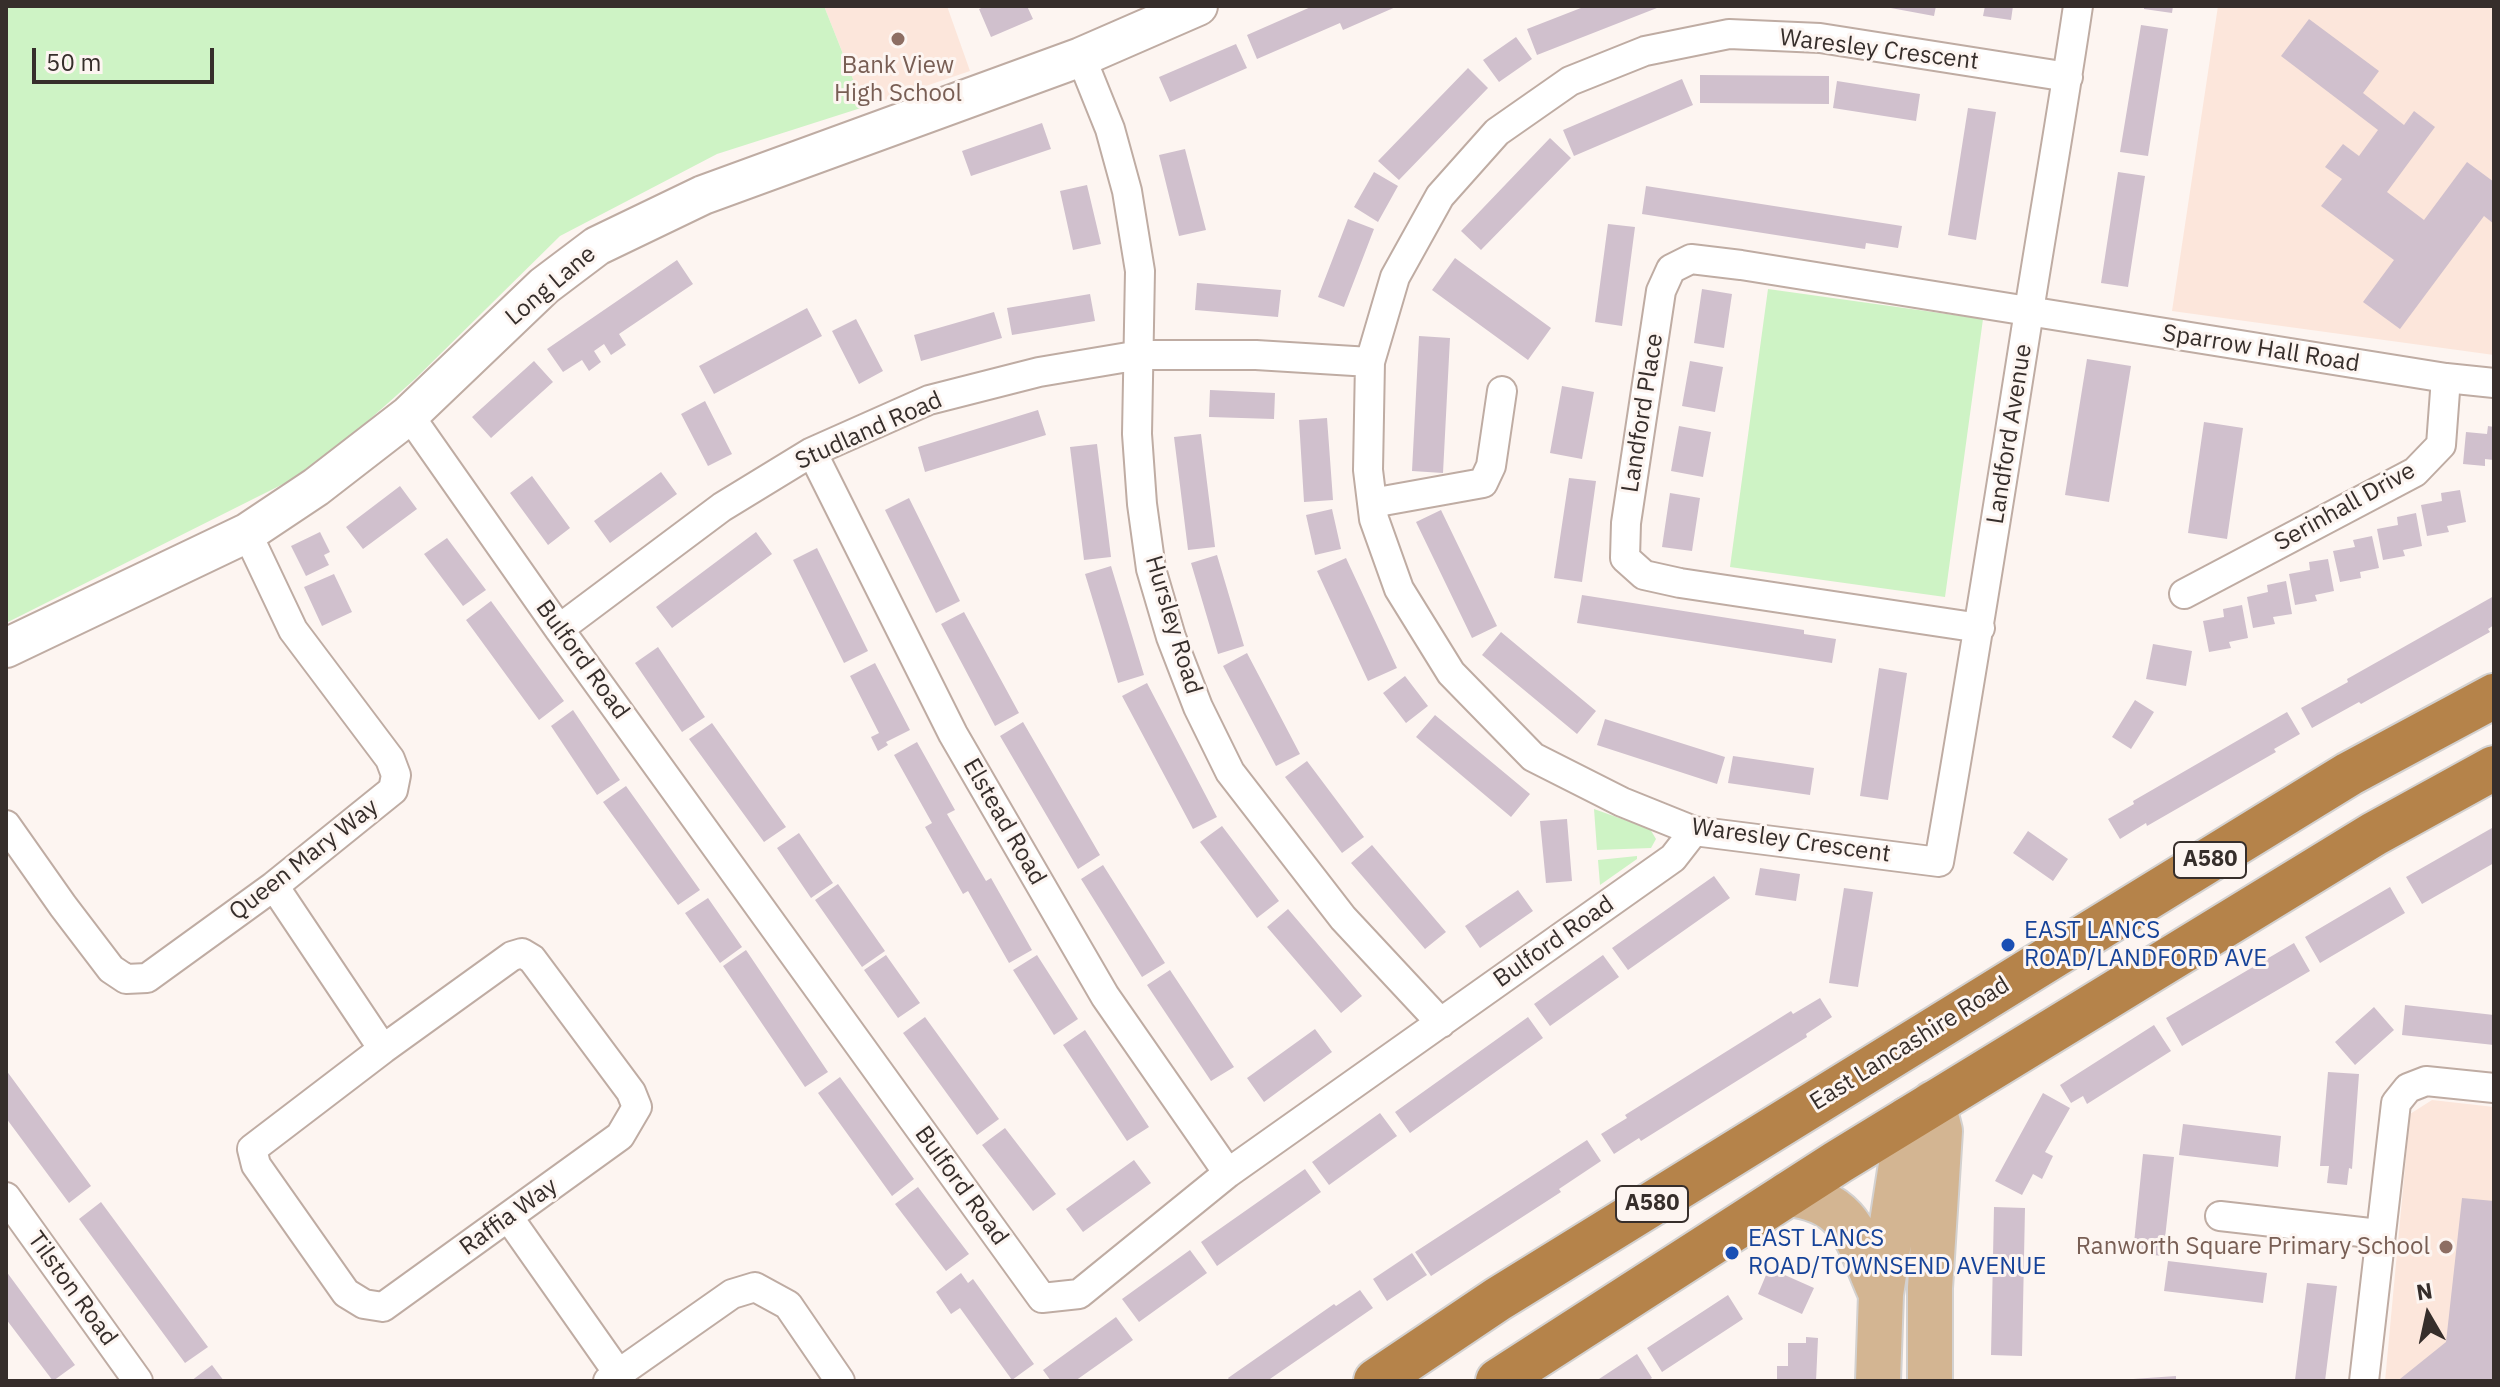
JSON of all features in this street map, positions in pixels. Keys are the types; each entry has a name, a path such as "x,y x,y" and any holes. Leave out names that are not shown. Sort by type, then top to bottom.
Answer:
{"highway":[{"name":"East Lancashire Road","path":"1376,1381 1498,1299 2349,774 2494,696"},
{"name":"A580","path":"1498,1381 1788,1194 1918,1104 2374,834 2494,768"},
{"path":"1847,1084 1881,1083 1918,1104 1930,1032"}],"main road":[{"path":"1878,1381 1881,1294 1918,1104"},
{"path":"1918,1104 1940,1131 1930,1288 1930,1381"},
{"path":"1788,1194 1812,1196 1834,1207 1857,1242 1881,1294"}],"street":[{"name":"Long Lane","path":"6,648 247,533 316,487 409,415 544,286 597,246 703,195 1081,57 1198,6"},
{"name":"Landford Avenue","path":"1939,862 1980,628 2078,6"},
{"name":"Waresley Crescent","path":"1939,862 1694,831 1622,802 1533,757 1451,673 1399,589 1374,519 1368,470 1370,362 1395,277 1440,196 1497,132 1570,81 1645,51 1729,34 1820,38 2068,77"},
{"name":"Hursley Road","path":"1081,57 1110,129 1127,191 1140,271 1137,434 1142,504 1151,569 1171,637 1198,707 1230,772 1343,918 1441,1023"},
{"name":"Landford Place","path":"1980,628 1680,583 1644,575 1625,558 1626,523 1661,291 1671,269 1691,259 2029,312"},
{"name":"Sparrow Hall Road","path":"2029,312 2494,383"},
{"name":"Studland Road","path":"559,629 722,507 812,452 929,400 1039,372 1140,355 1256,355 1370,362"},
{"name":"Serinhall Drive","path":"2184,594 2415,472 2441,445 2446,378"},
{"path":"1372,503 1483,483 1491,466 1502,391"},
{"name":"Bulford Road","path":"409,415 559,629 1042,1298 1079,1294 1228,1173 1673,858 1694,831"},
{"name":"Elstead Road","path":"812,452 953,734 1105,996 1228,1173"},
{"name":"Queen Mary Way","path":"6,825 111,969 126,979 147,978 274,886 393,790 396,775 390,759 293,630 247,533"},
{"path":"274,886 383,1049"},
{"name":"Raffia Way","path":"522,953 532,959 631,1092 637,1107 620,1136 509,1218 383,1307 364,1304 346,1293 256,1165 252,1149 383,1049 512,956 522,953"},
{"path":"2364,1381 2396,1103 2408,1088 2426,1081 2494,1088"},
{"name":"Tilston Road","path":"6,1197 138,1381"},
{"path":"2220,1216 2379,1234"},
{"path":"509,1218 613,1377 732,1294 755,1287 788,1305 840,1381"}],"shaded area":[{"name":"Bank View High School","path":"824,6 947,6 970,71 864,107"},
{"path":"2218,6 2494,6 2494,355 2172,311"},
{"name":"Ranworth Square Primary School","path":"2432,1100 2494,1107 2494,1381 2385,1381 2410,1114"}],"green space":[{"path":"6,6 824,6 864,107 717,154 560,236 415,379 315,468 6,623"},
{"path":"1768,289 1983,319 1945,597 1730,567"},
{"path":"1594,809 1650,829 1656,839 1651,848 1597,850"},
{"path":"1637,856 1637,859 1600,885 1598,860"}],"building":[{"path":"986,6 1027,6 1033,19 991,37 979,9"},
{"path":"1313,6 1398,6 1343,30 1340,23 1257,59 1247,35"},
{"path":"1586,6 1662,6 1537,55 1527,29"},
{"path":"1880,6 1936,6 1934,16"},
{"path":"1985,6 2013,6 2011,20 1983,16"},
{"path":"2144,6 2173,6 2172,13 2144,9"},
{"path":"2309,19 2379,71 2363,93 2404,125 2414,111 2435,127 2387,192 2424,220 2467,162 2494,182 2494,224 2484,216 2400,329 2363,302 2394,260 2321,206 2342,179 2325,167 2343,144 2359,156 2378,130 2281,56"},
{"path":"2141,25 2168,29 2148,156 2120,152"},
{"path":"1516,37 1532,59 1499,82 1483,60"},
{"path":"1236,44 1247,68 1170,102 1159,77"},
{"path":"1468,68 1488,88 1399,180 1378,161"},
{"path":"1700,75 1829,76 1829,104 1700,103"},
{"path":"1682,79 1693,105 1574,156 1563,130"},
{"path":"1837,81 1920,94 1916,121 1833,108"},
{"path":"1968,108 1996,112 1976,240 1948,235"},
{"path":"1042,123 1051,149 971,176 962,151"},
{"path":"1550,138 1571,158 1481,250 1461,231"},
{"path":"1185,149 1206,230 1179,236 1159,155"},
{"path":"1374,172 1398,186 1378,222 1354,207"},
{"path":"2118,172 2145,176 2128,287 2101,283"},
{"path":"1087,185 1101,244 1073,250 1060,191"},
{"path":"1646,186 1902,226 1898,248 1866,243 1865,249 1642,214"},
{"path":"1348,219 1374,229 1344,307 1318,297"},
{"path":"1608,224 1635,227 1622,326 1595,322"},
{"path":"1455,258 1551,328 1528,360 1432,290"},
{"path":"677,260 693,284 619,334 626,345 611,355 604,344 594,351 601,362 589,371 582,360 563,372 547,349"},
{"path":"1197,283 1281,290 1278,317 1195,310"},
{"path":"1702,289 1732,294 1724,348 1694,343"},
{"path":"1090,294 1095,321 1012,335 1007,308"},
{"path":"807,308 822,336 714,394 699,366"},
{"path":"994,312 1002,338 921,361 914,335"},
{"path":"856,319 883,371 859,384 832,331"},
{"path":"1419,336 1450,338 1443,473 1412,471"},
{"path":"2087,359 2131,366 2109,502 2065,495"},
{"path":"534,361 553,382 491,438 472,417"},
{"path":"1690,361 1723,367 1715,412 1682,406"},
{"path":"1562,386 1594,392 1582,459 1550,453"},
{"path":"1210,390 1275,393 1274,419 1209,417"},
{"path":"705,401 732,454 708,466 681,414"},
{"path":"1038,410 1046,435 925,472 918,447"},
{"path":"1327,418 1333,500 1304,502 1299,420"},
{"path":"2204,422 2243,428 2227,539 2188,533"},
{"path":"1679,426 1711,432 1703,477 1671,471"},
{"path":"2488,426 2494,427 2494,460 2485,459 2485,466 2463,464 2466,432 2487,434"},
{"path":"1201,434 1215,547 1188,550 1174,437"},
{"path":"1097,444 1111,557 1084,560 1070,447"},
{"path":"661,472 677,494 610,543 594,521"},
{"path":"532,476 570,528 548,545 510,493"},
{"path":"1569,478 1596,481 1582,582 1554,578"},
{"path":"400,486 417,509 363,549 346,527"},
{"path":"2460,490 2466,522 2447,526 2449,532 2427,536 2421,505 2442,501 2441,493"},
{"path":"1670,493 1700,498 1692,551 1662,547"},
{"path":"909,498 960,601 936,613 885,510"},
{"path":"1332,509 1341,549 1315,555 1306,515"},
{"path":"1441,510 1497,626 1472,638 1416,522"},
{"path":"2416,513 2422,546 2403,550 2405,556 2383,560 2377,529 2398,525 2397,517"},
{"path":"320,532 330,552 324,555 329,565 306,576 291,546"},
{"path":"756,532 772,554 672,628 656,607"},
{"path":"2372,536 2379,568 2360,572 2361,578 2340,582 2333,551 2355,547 2353,540"},
{"path":"447,538 486,590 463,606 424,554"},
{"path":"817,548 868,651 844,663 793,560"},
{"path":"1217,555 1244,646 1218,654 1191,563"},
{"path":"1346,558 1397,668 1368,681 1317,571"},
{"path":"2328,559 2334,591 2315,595 2317,601 2295,605 2289,574 2310,570 2309,562"},
{"path":"1111,566 1144,675 1118,683 1085,574"},
{"path":"334,574 352,612 322,626 304,587"},
{"path":"2286,581 2292,614 2273,617 2275,624 2253,628 2247,597 2268,592 2267,585"},
{"path":"1582,595 1804,630 1804,634 1836,639 1832,663 1577,623"},
{"path":"2494,596 2494,625 2488,629 2490,632 2312,728 2301,708"},
{"path":"491,601 564,701 539,720 466,620"},
{"path":"2242,605 2248,638 2229,642 2231,648 2209,652 2203,621 2224,617 2223,609"},
{"path":"964,612 1019,713 995,726 941,624"},
{"path":"1501,632 1596,711 1577,734 1482,655"},
{"path":"2153,644 2192,651 2186,686 2146,679"},
{"path":"658,647 705,717 682,732 635,663"},
{"path":"1247,653 1300,754 1276,766 1223,666"},
{"path":"875,663 910,730 886,742 888,745 878,751 871,737 879,733 850,676"},
{"path":"1879,668 1907,673 1888,800 1860,796"},
{"path":"1405,676 1428,706 1406,723 1383,693"},
{"path":"1147,683 1217,817 1193,829 1122,696"},
{"path":"2135,700 2154,712 2131,749 2112,737"},
{"path":"573,710 620,780 597,795 551,726"},
{"path":"2287,712 2300,734 2274,749 2276,752 2120,839 2108,819 2134,804 2133,801"},
{"path":"1435,715 1530,794 1511,817 1416,737"},
{"path":"1605,719 1725,757 1717,784 1597,745"},
{"path":"1023,722 1100,855 1078,869 1000,736"},
{"path":"712,723 786,827 764,842 689,739"},
{"path":"917,742 955,810 947,814 986,881 991,878 1032,950 1009,963 968,891 963,894 925,827 932,823 894,755"},
{"path":"1733,756 1814,768 1810,795 1728,783"},
{"path":"1307,761 1364,837 1342,853 1285,777"},
{"path":"626,786 700,890 678,905 603,802"},
{"path":"1567,819 1572,881 1546,883 1540,821"},
{"path":"1222,826 1279,901 1257,918 1200,842"},
{"path":"2492,828 2494,863 2422,904 2406,877"},
{"path":"2028,831 2068,859 2053,881 2013,853"},
{"path":"799,833 833,883 811,898 777,848"},
{"path":"1372,845 1446,932 1425,949 1351,863"},
{"path":"1103,865 1165,963 1142,977 1081,879"},
{"path":"1760,868 1800,874 1796,901 1755,895"},
{"path":"1714,876 1730,898 1628,970 1612,948"},
{"path":"838,884 885,951 862,967 815,900"},
{"path":"2390,887 2405,913 2320,963 2305,937"},
{"path":"1844,888 1873,892 1858,987 1829,983"},
{"path":"1518,890 1533,911 1480,948 1465,926"},
{"path":"708,898 742,947 720,963 685,913"},
{"path":"1288,909 1362,996 1341,1013 1267,927"},
{"path":"2294,943 2310,971 2182,1046 2166,1018"},
{"path":"746,950 828,1072 805,1087 723,966"},
{"path":"886,955 920,1003 898,1018 864,970"},
{"path":"1037,955 1078,1019 1054,1035 1013,970"},
{"path":"1603,955 1619,977 1550,1026 1534,1004"},
{"path":"1170,970 1234,1067 1211,1081 1147,985"},
{"path":"1820,998 1832,1017 1806,1034 1807,1037 1641,1141 1639,1138 1614,1154 1601,1134 1627,1118 1625,1115 1791,1011 1793,1014"},
{"path":"2405,1005 2494,1015 2494,1045 2402,1035"},
{"path":"2374,1007 2394,1030 2355,1065 2335,1042"},
{"path":"925,1017 999,1119 977,1135 903,1033"},
{"path":"1528,1017 1543,1038 1410,1133 1395,1112"},
{"path":"2154,1025 2171,1051 2087,1104 2083,1096 2071,1103 2060,1085"},
{"path":"1315,1029 1332,1052 1264,1102 1247,1078"},
{"path":"1085,1030 1149,1127 1127,1141 1063,1045"},
{"path":"6,1070 91,1186 69,1203 6,1118"},
{"path":"2328,1072 2359,1074 2352,1169 2349,1168 2347,1185 2327,1183 2329,1166 2320,1166"},
{"path":"840,1077 914,1179 892,1196 818,1093"},
{"path":"2043,1093 2070,1108 2045,1152 2053,1156 2042,1179 2033,1174 2022,1195 1995,1181"},
{"path":"1380,1113 1397,1136 1329,1185 1312,1162"},
{"path":"2183,1124 2281,1136 2278,1167 2179,1155"},
{"path":"1005,1128 1056,1194 1033,1211 982,1145"},
{"path":"1587,1140 1601,1161 1559,1189 1561,1192 1431,1276 1415,1252"},
{"path":"2143,1154 2174,1157 2163,1256 2133,1253"},
{"path":"1134,1160 1151,1183 1083,1232 1066,1209"},
{"path":"1305,1169 1321,1192 1217,1266 1201,1242"},
{"path":"918,1187 969,1254 946,1271 895,1204"},
{"path":"2462,1198 2494,1201 2494,1381 2401,1381 2446,1342"},
{"path":"101,1202 208,1347 185,1363 79,1219"},
{"path":"1994,1207 2025,1208 2022,1356 1991,1355"},
{"path":"1190,1250 1207,1273 1139,1322 1122,1299"},
{"path":"1412,1253 1427,1275 1387,1301 1373,1279"},
{"path":"2168,1261 2267,1273 2263,1303 2164,1291"},
{"path":"1769,1268 1814,1288 1802,1314 1758,1294"},
{"path":"6,1271 75,1365 53,1381 6,1319"},
{"path":"961,1273 968,1283 973,1279 1034,1364 1012,1380 960,1308 951,1314 936,1292"},
{"path":"2307,1283 2337,1286 2325,1381 2295,1380"},
{"path":"1360,1290 1373,1308 1267,1381 1230,1381 1228,1378 1334,1304 1336,1306"},
{"path":"1728,1295 1743,1319 1662,1372 1647,1348"},
{"path":"1116,1317 1133,1340 1075,1381 1051,1381 1043,1370"},
{"path":"1806,1337 1818,1338 1816,1381 1777,1381 1777,1366 1788,1366 1788,1343 1806,1343"},
{"path":"1637,1354 1652,1378 1648,1381 1596,1381"},
{"path":"212,1365 224,1381 191,1381"},
{"path":"2176,1376 2176,1381 2133,1381 2133,1379"}],"place":[{"name":"Bank View High School","path":"898,39"},
{"name":"EAST LANCS ROAD/LANDFORD AVE","path":"2008,945"},
{"name":"Ranworth Square Primary School","path":"2446,1247"},
{"name":"EAST LANCS ROAD/TOWNSEND AVENUE","path":"1732,1253"}]}
